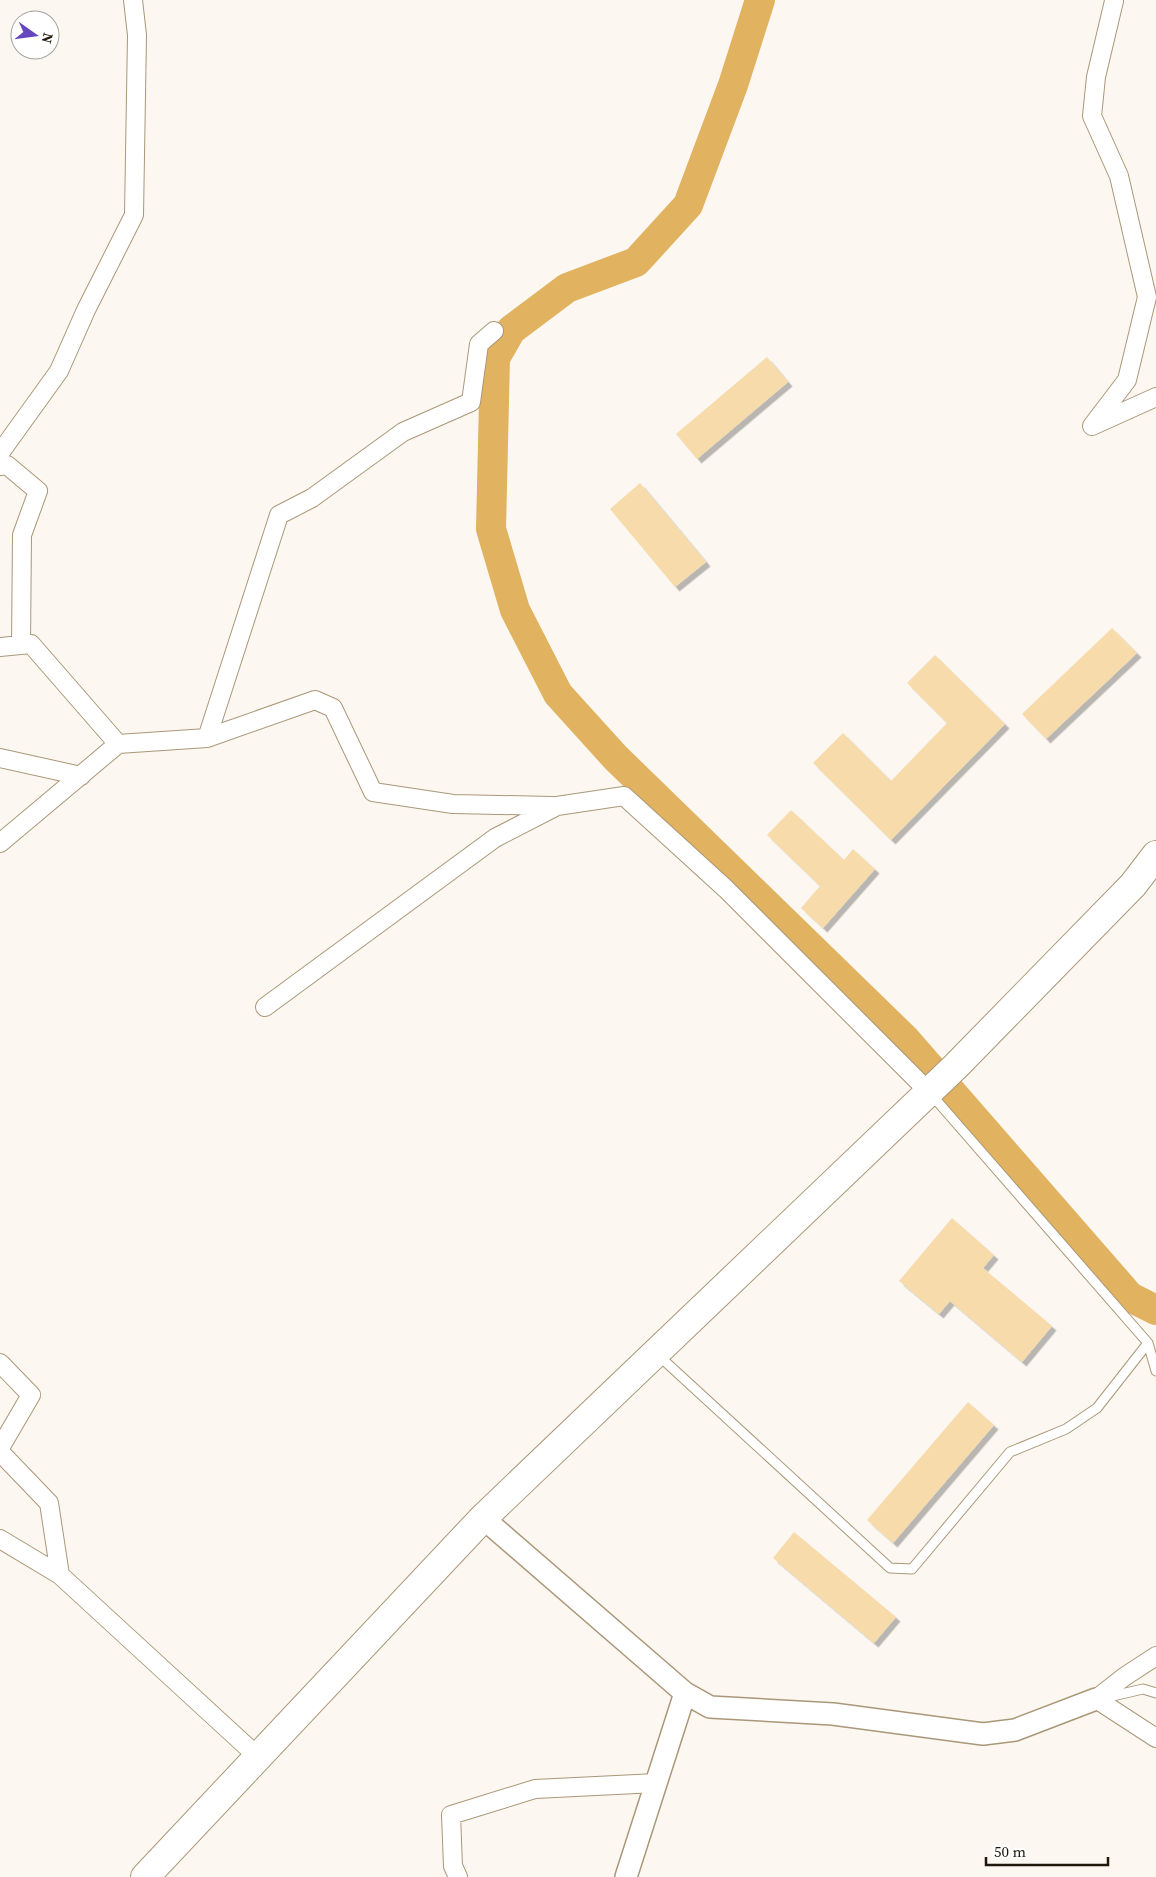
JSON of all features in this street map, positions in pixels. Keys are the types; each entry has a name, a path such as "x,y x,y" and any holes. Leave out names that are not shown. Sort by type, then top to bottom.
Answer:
{"main road":[{"path":"145,1877 483,1518 956,1066 1133,885 1156,855"}],"street":[{"path":"0,453 59,371 86,310 134,215 137,35 133,0"},
{"path":"1114,1 1096,76 1092,116 1119,176 1147,297 1127,380 1092,426 1156,397"},
{"path":"207,738 280,515 312,498 403,432 471,402 479,344 494,331"},
{"path":"0,466 6,465 38,491 22,535 20,645"},
{"path":"0,647 31,644 118,744"},
{"path":"0,843 118,744 207,738 315,700 333,708 373,792 453,804 557,806 624,796 726,889 929,1091"},
{"path":"0,758 81,776"},
{"path":"266,1007 495,838 557,806"},
{"path":"0,1364 32,1395 0,1448"},
{"path":"0,1452 50,1503 60,1576"},
{"path":"483,1518 685,1693 710,1708 834,1714 983,1734 1015,1730 1096,1699 1124,1676 1156,1656"},
{"path":"0,1538 60,1576 257,1756"},
{"path":"626,1877 685,1693"},
{"path":"1096,1699 1156,1738"},
{"path":"458,1877 453,1866 451,1816 535,1789 657,1783"}],"lane":[{"path":"929,1091 1148,1343 1156,1371"},
{"path":"656,1352 890,1568 912,1569 1010,1452 1066,1429 1097,1408 1148,1343"},
{"path":"1096,1699 1142,1689 1156,1693"}],"building":[{"path":"767,357 788,382 697,459 676,434"},
{"path":"640,483 706,562 675,587 610,509"},
{"path":"1112,628 1137,653 1046,739 1022,714"},
{"path":"935,655 1005,724 891,840 813,763 843,733 891,781 947,723 907,683"},
{"path":"791,810 844,860 853,849 875,869 823,928 801,908 820,886 767,835"},
{"path":"952,1218 994,1255 983,1268 1052,1326 1022,1362 950,1301 939,1314 899,1281"},
{"path":"968,1402 994,1425 893,1543 867,1520"},
{"path":"794,1532 896,1617 874,1643 773,1558"}],"waterway":[{"path":"760,0 733,85 688,205 636,262 567,288 511,330 495,358 491,529 515,610 558,694 616,758 906,1040 1130,1297 1156,1310"}]}
